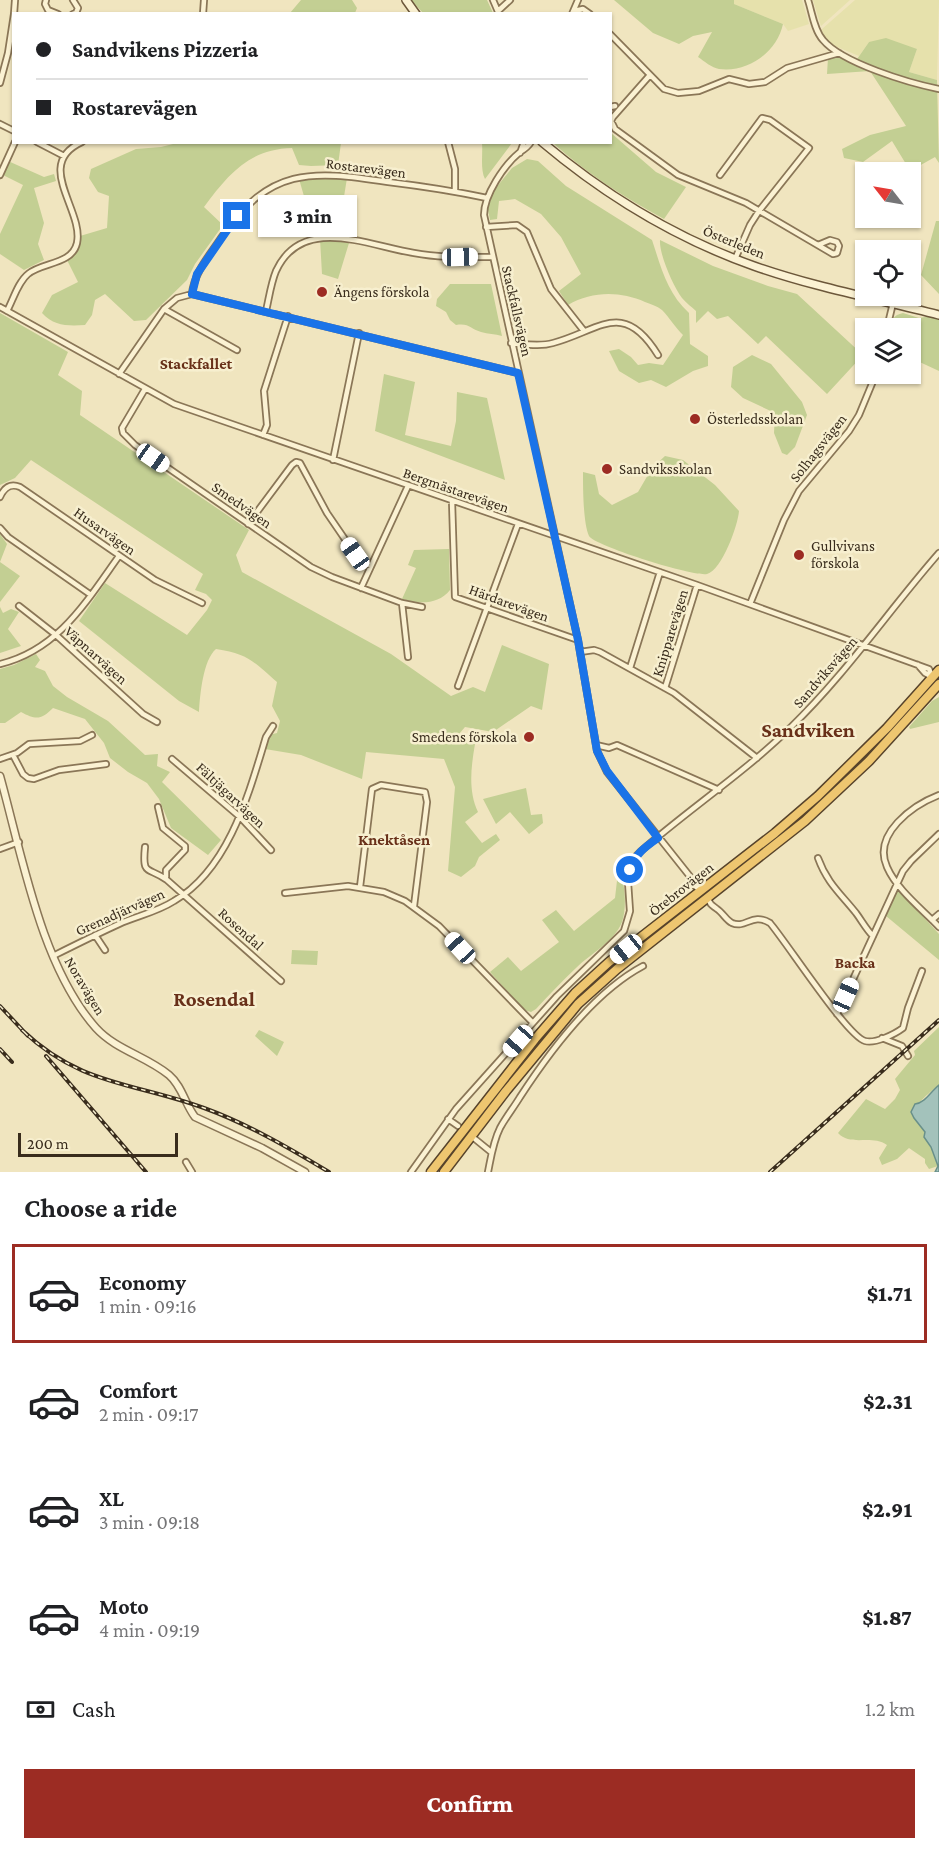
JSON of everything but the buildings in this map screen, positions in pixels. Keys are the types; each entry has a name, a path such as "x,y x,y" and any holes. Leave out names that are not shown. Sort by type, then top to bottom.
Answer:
{"highway":[{"name":"Örebrovägen","path":"444,1172 506,1091 578,1004 617,969 762,857 834,795 884,746 937,681 939,670"},
{"name":"Örebrovägen","path":"431,1172 535,1039 575,993 617,955 775,833 818,796 937,681"},
{"path":"701,891 708,898"}],"main road":[{"name":"Österleden","path":"545,144 596,185 632,209 687,238 735,259 785,276 855,294"},
{"name":"Österleden","path":"904,306 939,315"}],"street":[{"path":"46,0 48,10 53,12"},
{"path":"500,12 510,0"},
{"path":"573,12 578,0"},
{"path":"808,0 819,35 839,53 890,75 939,89"},
{"path":"573,12 584,9 588,12"},
{"path":"0,83 12,36"},
{"path":"612,36 664,88 678,93 699,91 729,79 749,84 765,82 787,68 839,53"},
{"path":"612,119 650,75"},
{"path":"720,175 762,118 770,120 809,148 759,211 735,259"},
{"path":"612,123 614,127 678,175 746,203 818,246"},
{"path":"0,175 14,144"},
{"path":"41,144 64,156"},
{"path":"7,310 29,273 67,257 76,247 77,230 60,174 64,156 79,144"},
{"path":"449,144 455,169 455,191"},
{"path":"520,153 523,144"},
{"path":"487,198 495,182 529,144"},
{"name":"Rostarevägen","path":"192,294 197,274 237,216 256,197 288,180 315,174 330,174 455,191 487,198"},
{"name":"Stackfallsvägen","path":"487,198 484,207 486,227 578,640 596,745 607,771 658,838 692,879 699,882 701,891"},
{"path":"486,227 517,225 527,232 551,289 584,331"},
{"path":"266,311 273,279 280,264 293,249 318,237 346,239 438,257 492,257"},
{"path":"119,374 164,309 177,298 192,294 518,373"},
{"name":"Bergmästarevägen","path":"0,307 174,404 750,604 929,669 937,681"},
{"path":"164,309 237,350"},
{"path":"263,435 267,424 264,391 288,316"},
{"path":"511,343 549,344 607,323 627,324 642,334 658,355"},
{"path":"333,460 359,333"},
{"name":"Solhagsvägen","path":"750,604 784,520 799,491 806,479 844,437 859,415 872,384"},
{"name":"Smedvägen","path":"145,388 122,428 127,439 311,567 402,603 422,607"},
{"path":"248,524 292,465 296,462 300,463 335,525 360,560 371,566"},
{"name":"Husarvägen","path":"0,497 8,487 14,485 20,487 155,580 202,603"},
{"path":"361,588 408,486"},
{"name":"Härdarevägen","path":"452,501 455,597 578,640"},
{"path":"458,686 519,524"},
{"path":"0,528 8,537 91,595"},
{"name":"Sandviksvägen","path":"411,1172 448,1119 557,996 624,931 630,911 628,882 630,870 639,852 757,759 794,725 864,646 939,553"},
{"path":"0,664 32,653 56,635 75,616 119,556"},
{"path":"630,668 660,572"},
{"name":"Knipparevägen","path":"665,688 697,585"},
{"path":"402,603 408,657"},
{"name":"Väpnarvägen","path":"19,606 56,635 143,714 157,722"},
{"path":"580,652 594,650 600,652 665,688 757,759"},
{"name":"Grenadjärvägen","path":"53,956 95,935 163,907 184,895 208,871 240,817 266,737 273,726"},
{"path":"0,759 13,755 29,744 80,741 92,735"},
{"path":"596,745 609,748 617,745 718,790"},
{"path":"13,755 23,774 33,779 59,770 106,764"},
{"name":"Fältjägarvägen","path":"172,759 240,817 271,850"},
{"name":"Noravägen","path":"0,776 37,910 53,956 73,996 95,1027 114,1043 157,1067 174,1080 195,1117 262,1148 305,1172"},
{"path":"360,887 372,789 381,785 425,792 427,802 414,906"},
{"path":"939,795 920,804 898,821 885,845 884,857 887,867 897,882 939,927"},
{"path":"158,807 163,828 185,846 185,849 166,870 164,874 167,880"},
{"path":"837,1014 897,882 911,861 939,834"},
{"path":"0,849 19,842"},
{"name":"Rosendal","path":"145,847 144,866 150,872 167,880 281,981"},
{"path":"818,858 824,874 835,890 855,911 873,936"},
{"path":"285,893 337,886 360,887 384,892 414,906 439,926 533,1023"},
{"path":"708,898 712,906 735,924 742,924 755,918 770,923 837,1014 861,1040 873,1042 903,1028 922,971"},
{"path":"932,920 939,914"},
{"path":"95,935 105,950"},
{"path":"488,1172 491,1152 506,1117 557,1045 595,1004 633,971 643,966"},
{"path":"882,1038 902,1046 908,1056"},
{"path":"448,1119 458,1126"},
{"path":"475,1139 491,1152"},
{"path":"186,1162 192,1172"}],"shaded area":[{"path":"734,0 802,0 809,24 788,31 783,24 734,4"},
{"path":"813,0 850,0 821,26"},
{"path":"855,0 939,0 937,80 909,72 917,49 869,42 859,56 823,38 822,29"}],"green space":[{"path":"301,0 352,0 357,8 355,12 291,12"},
{"path":"411,0 487,0 493,12 422,12"},
{"path":"614,0 734,0 734,4 783,24 775,43 760,58 740,68 719,69 698,57 712,32 693,36 679,44 653,33"},
{"path":"886,38 917,49 909,72 937,80 939,163 935,157 921,165 921,162 905,162 892,141 863,162 844,158 842,149 870,135 906,126 870,71 827,74 828,58 844,57 855,62 869,42"},
{"path":"612,134 656,172 686,187 664,219 579,165 554,144 612,144"},
{"path":"173,144 341,144 338,165 299,165 292,148 263,153 231,175 204,207 223,225 195,264 187,280 146,320 134,321 105,294 95,300 92,315 85,325 61,324 51,320 42,313 52,295 78,282 67,260 75,253 80,236 107,228 109,196 98,192 89,178 91,169 136,149"},
{"path":"482,144 511,144 485,179 482,166"},
{"path":"527,159 538,161 566,186 652,240 670,288 689,313 690,344 708,356 708,366 693,371 666,387 651,380 639,383 619,371 609,351 619,349 638,365 649,363 663,365 683,335 660,309 635,298 616,294 596,295 568,305 559,291 581,274 561,237 541,214 515,199 499,201 497,219 490,220 486,200 512,168"},
{"path":"8,161 44,177 54,174 56,181 34,188 44,223 38,244 44,260 24,270 0,254 0,234 23,185 1,174"},
{"path":"318,176 347,178 342,209 349,210 344,236 332,233 315,234 299,179"},
{"path":"936,221 939,221 939,294 921,275"},
{"path":"320,239 349,243 338,279 322,274"},
{"path":"660,240 713,266 797,294 855,348 855,364 827,394 766,336 758,344 728,316 717,319 708,311 696,323 696,311 678,293 660,246"},
{"path":"450,284 491,284 502,336 481,332 464,325 456,325 446,312 436,306 437,299"},
{"path":"0,313 68,352 58,375 82,391 80,415 249,530 236,555 242,572 391,654 451,696 473,687 485,692 502,645 549,664 542,710 531,706 493,732 465,727 459,734 468,743 475,744 472,787 478,812 465,822 482,843 496,834 500,840 479,857 475,866 461,877 448,871 455,787 444,759 366,752 362,779 301,755 265,749 269,735 277,733 280,721 272,706 277,682 256,664 236,653 216,649 205,669 199,712 179,701 79,621 105,583 187,635 212,600 206,594 195,590 203,574 31,460 15,478 0,485"},
{"path":"903,313 919,318 894,318"},
{"path":"931,316 939,319 939,371 921,363 921,318 919,318"},
{"path":"752,355 771,364 802,402 807,415 795,447 787,455 782,453 774,433 775,413 743,398 731,387 733,367"},
{"path":"384,374 415,382 405,435 451,446 456,421 457,392 487,398 505,480 375,431"},
{"path":"665,456 683,460 715,485 739,511 736,526 723,556 713,571 707,574 684,571 645,560 608,547 589,536 584,514 583,472 595,475 599,494 612,505 638,492 652,468"},
{"path":"0,534 7,544 0,562"},
{"path":"449,549 450,590 434,601 415,602 402,599 416,568 408,565 414,550"},
{"path":"0,562 20,576 0,602"},
{"path":"0,607 3,613 11,609 19,612 8,629 21,646 0,653"},
{"path":"36,654 40,660 35,667 45,671 53,686 108,721 145,755 158,754 157,766 170,772 162,782 221,840 208,855 171,828 159,799 147,783 110,758 104,743 85,719 53,708 42,717 38,718 21,712 5,723 0,723 0,669"},
{"path":"939,697 939,722 910,729 909,727 932,701"},
{"path":"526,788 531,815 542,814 543,823 529,834 510,812 496,824 483,799"},
{"path":"620,871 625,903 624,916 618,929 608,942 571,973 536,1009 531,1012 524,1010 490,972 508,957 521,971 559,942 542,920 556,910 574,931 615,898"},
{"path":"898,889 939,934 939,960 886,916"},
{"path":"292,950 318,951 317,965 291,964"},
{"path":"939,1027 939,1085 912,1112 914,1118 926,1132 925,1137 938,1166 929,1169 925,1159 909,1148 897,1159 882,1165 879,1158 887,1145 874,1140 849,1139 838,1133 866,1099 885,1109 895,1099 900,1090 895,1079 915,1055 914,1051"},
{"path":"259,1030 284,1042 277,1056 255,1036"}],"water":[{"path":"939,1085 939,1172 935,1172 938,1166 931,1147 924,1137 925,1132 911,1112 915,1104 925,1099"}],"railway":[{"path":"0,1006 28,1036"},
{"path":"770,1172 939,1020"},
{"path":"22,1030 65,1062 108,1080 178,1099 220,1114 268,1137 329,1172"},
{"path":"0,1049 12,1062"},
{"path":"46,1056 146,1172"}],"place":[{"name":"Ängens förskola","path":"322,292"},
{"name":"Österledsskolan","path":"695,419"},
{"name":"Sandviksskolan","path":"607,469"},
{"name":"Gullvivans förskola","path":"799,555"},
{"name":"Smedens förskola","path":"529,737"}],"district":[{"name":"Stackfallet","path":"196,363"},
{"name":"Sandviken","path":"808,730"},
{"name":"Knektåsen","path":"394,839"},
{"name":"Backa","path":"855,962"},
{"name":"Rosendal","path":"214,999"}],"route":[{"path":"237,216 197,274 192,294 518,373 578,640 597,751 607,771 658,838 639,852 630,870"}]}
